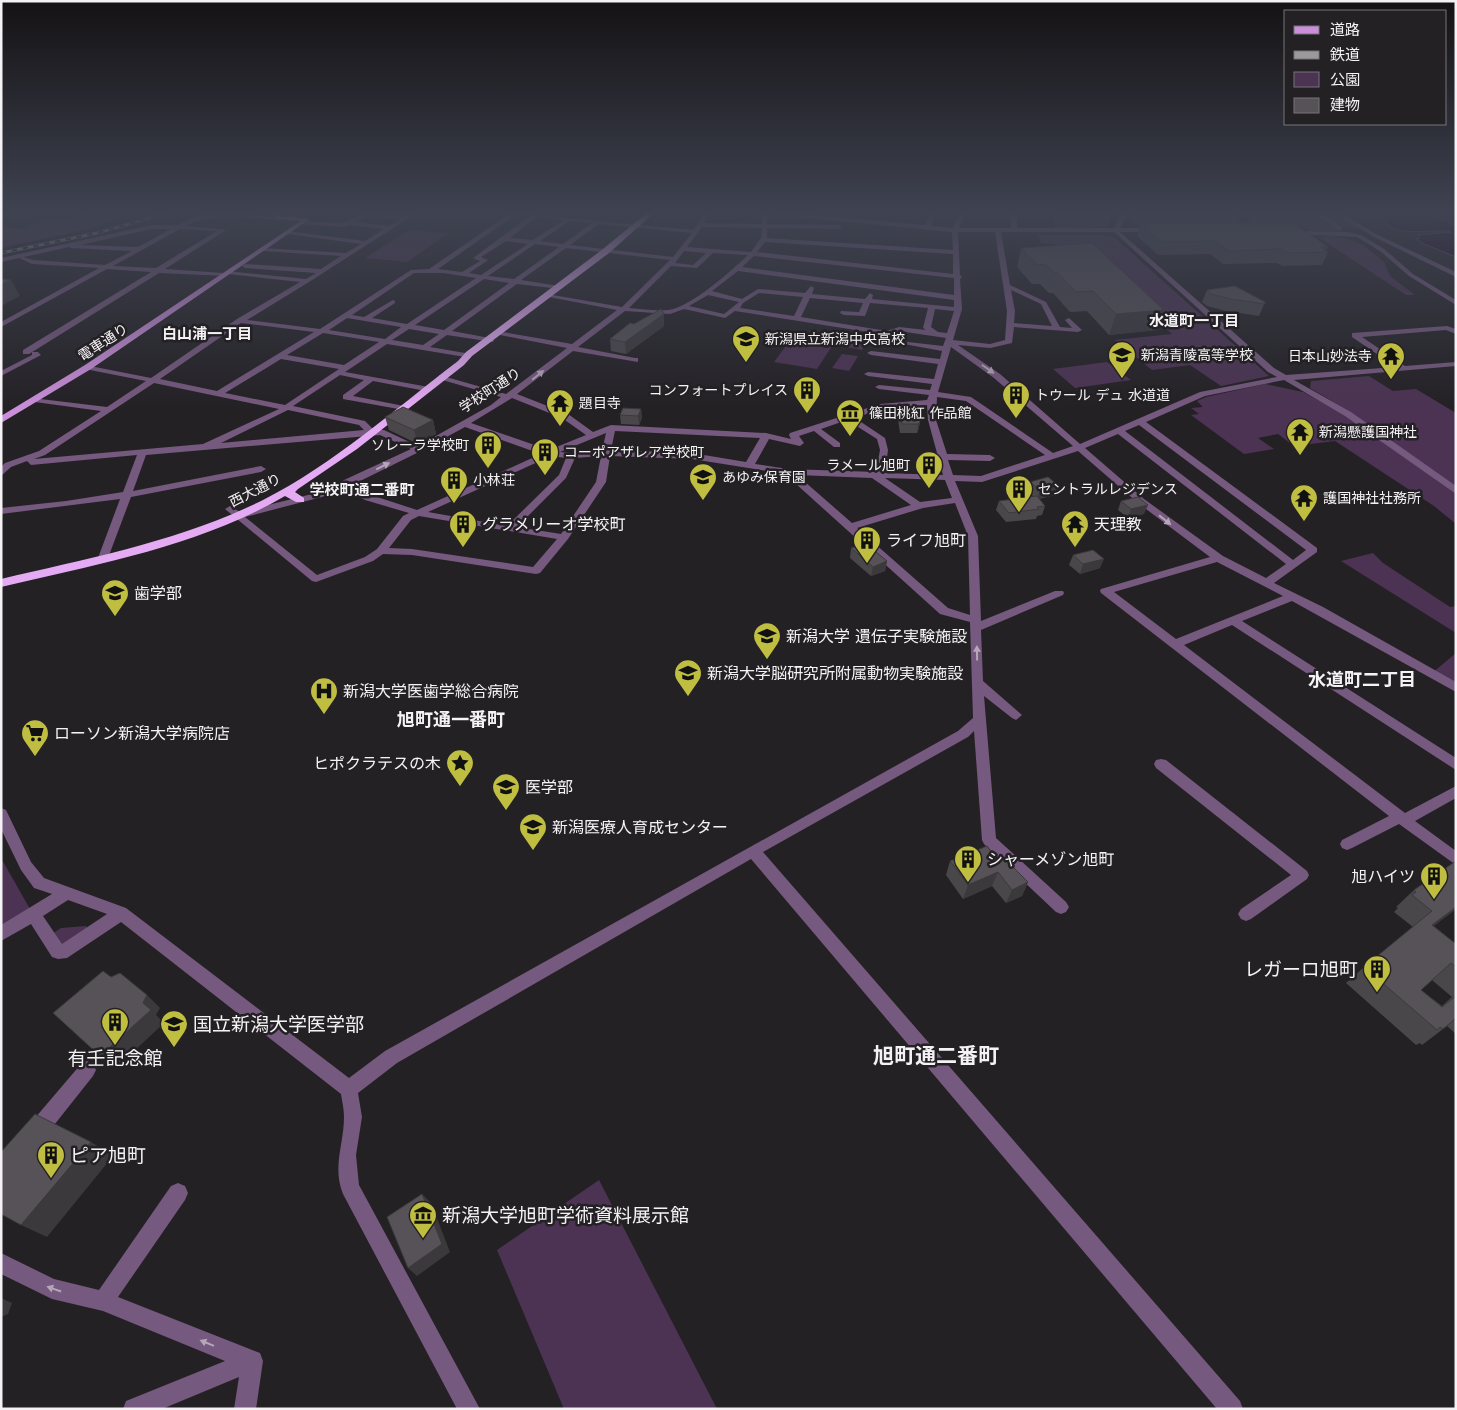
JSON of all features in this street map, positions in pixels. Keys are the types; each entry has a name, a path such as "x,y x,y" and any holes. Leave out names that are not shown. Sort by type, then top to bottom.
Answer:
{"highway":[{"name":"西大通り","path":"234,513 401,408 572,278"},
{"name":"西大通り","path":"1,583 176,538 294,487 328,465 365,431"},
{"path":"294,487 289,492 291,496 300,500"}],"main road":[{"name":"電車通り","path":"1,420 88,367 220,278"}],"street":[{"path":"3,322 86,278"},
{"path":"26,352 147,278"},
{"path":"270,278 307,281"},
{"path":"3,468 42,453 240,321 312,278"},
{"path":"219,393 320,330 346,316 403,278"},
{"path":"202,448 287,407 480,278"},
{"path":"494,278 559,288"},
{"path":"424,348 518,278"},
{"name":"学校町通り","path":"234,513 300,500 342,486 465,424 510,396 573,348 625,308 656,278"},
{"path":"549,296 625,308 672,312 683,307 726,278"},
{"path":"801,278 958,298"},
{"path":"958,278 958,309 932,397 932,420 949,478 973,536 977,683 983,738 989,840 1061,907"},
{"path":"908,344 948,342 990,346 1009,341 1011,325 1007,278"},
{"path":"1168,278 1270,370 1348,414 1456,491"},
{"path":"1416,278 1456,303"},
{"path":"797,318 816,280"},
{"path":"1008,286 1044,303 1057,328"},
{"path":"844,313 862,314 873,288"},
{"path":"683,307 725,316 758,290 958,309"},
{"path":"706,292 743,301"},
{"path":"366,319 393,302"},
{"path":"932,306 927,328 997,376 1141,502 1218,558 1265,584 1293,596 1456,688"},
{"path":"734,309 887,333 899,329 936,334"},
{"path":"346,316 490,340"},
{"path":"1011,325 1078,330 1069,320"},
{"path":"240,321 320,330 468,356"},
{"path":"1403,368 1355,335 1447,328 1456,332"},
{"path":"500,333 635,360"},
{"path":"871,353 942,362"},
{"path":"1,374 37,355 35,354"},
{"path":"279,356 343,370 371,379 426,390"},
{"path":"465,424 548,453 571,456 608,453 692,456 750,464 788,472 982,479 1080,447 1203,394 1284,378 1456,364"},
{"path":"88,367 362,423 365,431"},
{"path":"868,374 936,382"},
{"path":"442,377 510,396 565,416 593,436"},
{"path":"371,379 346,397 401,408"},
{"path":"879,387 932,397 968,398 1052,456"},
{"path":"381,551 383,545 407,518 548,453 612,428 766,436 800,443 793,435 880,407 932,397"},
{"path":"36,400 109,410"},
{"path":"849,418 881,438 884,450 877,475"},
{"path":"1141,422 1313,550 1265,584"},
{"path":"234,513 316,579 369,559 381,551 412,552 536,571 564,537 601,482 612,428"},
{"path":"815,428 837,445"},
{"path":"3,468 62,458 202,448 365,431 381,432 418,449"},
{"path":"1120,431 1293,565"},
{"path":"750,464 766,436"},
{"path":"103,558 142,452"},
{"path":"510,528 563,476 571,456"},
{"path":"943,457 990,458"},
{"path":"1,511 126,494 261,469"},
{"path":"788,472 944,611 975,624 1059,593"},
{"path":"877,475 920,506"},
{"path":"342,486 372,501 419,514 564,537"},
{"path":"850,527 920,506 958,500"},
{"path":"1218,558 1106,591 1456,859"},
{"path":"1175,644 1293,596"},
{"path":"1232,620 1456,765"},
{"path":"977,683 1016,715"},
{"path":"350,1089 391,1057 963,734 980,719"},
{"path":"1161,764 1302,875 1246,914"},
{"path":"1347,844 1402,819 1456,791"},
{"path":"1,814 26,866 39,883 65,894 121,912 350,1089 353,1117 347,1155 350,1187 469,1409"},
{"path":"754,851 1232,1409"},
{"path":"1,934 65,894"},
{"path":"34,915 58,952 67,951 121,912"},
{"path":"26,1144 87,1070"},
{"path":"103,1301 178,1193"},
{"path":"1,1263 52,1289 103,1301 252,1361"},
{"path":"134,1409 252,1361"},
{"path":"245,1409 252,1361"}],"green space":[{"path":"1112,278 1159,278 1269,376 1221,386 1190,365 1152,370 1115,340 1172,334"},
{"path":"1380,278 1392,278 1415,295 1406,295"},
{"path":"797,331 838,337 817,369 774,362"},
{"path":"854,334 870,337 862,350 846,347"},
{"path":"842,354 858,356 849,371 832,368"},
{"path":"1107,362 1131,380 1075,388 1053,369"},
{"path":"1369,376 1393,391 1416,389 1456,413 1456,488 1352,413 1310,388 1311,381"},
{"path":"1265,384 1303,392 1346,415 1456,494 1456,524 1434,506 1335,441 1302,445 1290,443 1278,434 1258,438 1274,449 1244,454 1191,415 1199,414 1191,408 1203,407 1197,401 1206,397"},
{"path":"1373,553 1383,563 1450,607 1456,606 1456,633 1341,561"},
{"path":"1456,653 1456,687 1431,674"},
{"path":"1,858 30,909 1,926"},
{"path":"86,926 88,929 61,946 52,934 61,928"},
{"path":"599,1180 717,1409 564,1409 497,1250"}],"building":[{"path":"1063,278 1129,278 1164,310 1116,314 1093,291 1076,292"},
{"path":"1,279 11,280 1,285"},
{"path":"1235,286 1265,302 1265,304 1231,299 1211,294 1207,290"},
{"path":"661,309 664,314 625,342 610,339 630,323 634,324"},
{"path":"403,407 433,420 414,430 385,417"},
{"path":"623,408 641,409 638,416 620,415"},
{"path":"899,411 917,411 920,422 918,424 902,424"},
{"path":"1048,477 1058,485 1040,490 1030,482"},
{"path":"1037,496 1045,506 1037,507 1039,509 1009,513 999,501"},
{"path":"1138,497 1148,505 1131,509 1121,501"},
{"path":"865,543 887,561 873,567 851,548"},
{"path":"1093,550 1104,559 1083,564 1073,555"},
{"path":"987,846 998,861 1004,858 1028,882 1012,890 998,872 968,885 950,861"},
{"path":"1456,861 1456,907 1432,925 1456,944 1456,967 1451,963 1421,990 1442,1007 1456,996 1456,1018 1443,1029 1440,1027 1437,1030 1364,967 1432,911 1412,895 1416,892 1414,890"},
{"name":"有壬記念館","path":"103,971 111,977 120,973 147,995 143,1003 151,1010 100,1056 53,1013"},
{"path":"35,1114 91,1142 21,1225 1,1214 1,1152"},
{"name":"新潟大学旭町学術資料展示館","path":"422,1194 442,1244 408,1268 387,1217"}],"place":[{"name":"新潟県立新潟中央高校","path":"746,363"},
{"name":"新潟青陵高等学校","path":"1122,379"},
{"name":"日本山妙法寺","path":"1391,380"},
{"name":"コンフォートプレイス","path":"807,414"},
{"name":"トウール デュ 水道道","path":"1016,419"},
{"name":"題目寺","path":"560,427"},
{"name":"篠田桃紅 作品館","path":"850,437"},
{"name":"新潟懸護国神社","path":"1300,456"},
{"name":"ソレーラ学校町","path":"488,469"},
{"name":"コーポアザレア学校町","path":"545,476"},
{"name":"ラメール旭町","path":"929,489"},
{"name":"あゆみ保育園","path":"703,501"},
{"name":"小林荘","path":"454,504"},
{"name":"セントラルレジデンス","path":"1019,513"},
{"name":"護国神社社務所","path":"1304,522"},
{"name":"グラメリーオ学校町","path":"463,548"},
{"name":"天理教","path":"1075,548"},
{"name":"ライフ旭町","path":"867,564"},
{"name":"歯学部","path":"115,617"},
{"name":"新潟大学 遺伝子実験施設","path":"767,660"},
{"name":"新潟大学脳研究所附属動物実験施設","path":"688,697"},
{"name":"新潟大学医歯学総合病院","path":"324,715"},
{"name":"ローソン新潟大学病院店","path":"35,757"},
{"name":"ヒポクラテスの木","path":"460,787"},
{"name":"医学部","path":"506,811"},
{"name":"新潟医療人育成センター","path":"533,851"},
{"name":"シャーメゾン旭町","path":"968,883"},
{"name":"旭ハイツ","path":"1434,900"},
{"name":"レガーロ旭町","path":"1377,993"},
{"name":"有壬記念館","path":"115,1046"},
{"name":"国立新潟大学医学部","path":"174,1048"},
{"name":"ピア旭町","path":"51,1179"},
{"name":"新潟大学旭町学術資料展示館","path":"423,1239"}],"district":[{"name":"水道町一丁目","path":"1194,321"},
{"name":"白山浦一丁目","path":"207,334"},
{"name":"学校町通二番町","path":"362,490"},
{"name":"水道町二丁目","path":"1362,679"},
{"name":"旭町通一番町","path":"451,719"},
{"name":"旭町通二番町","path":"936,1056"}]}
